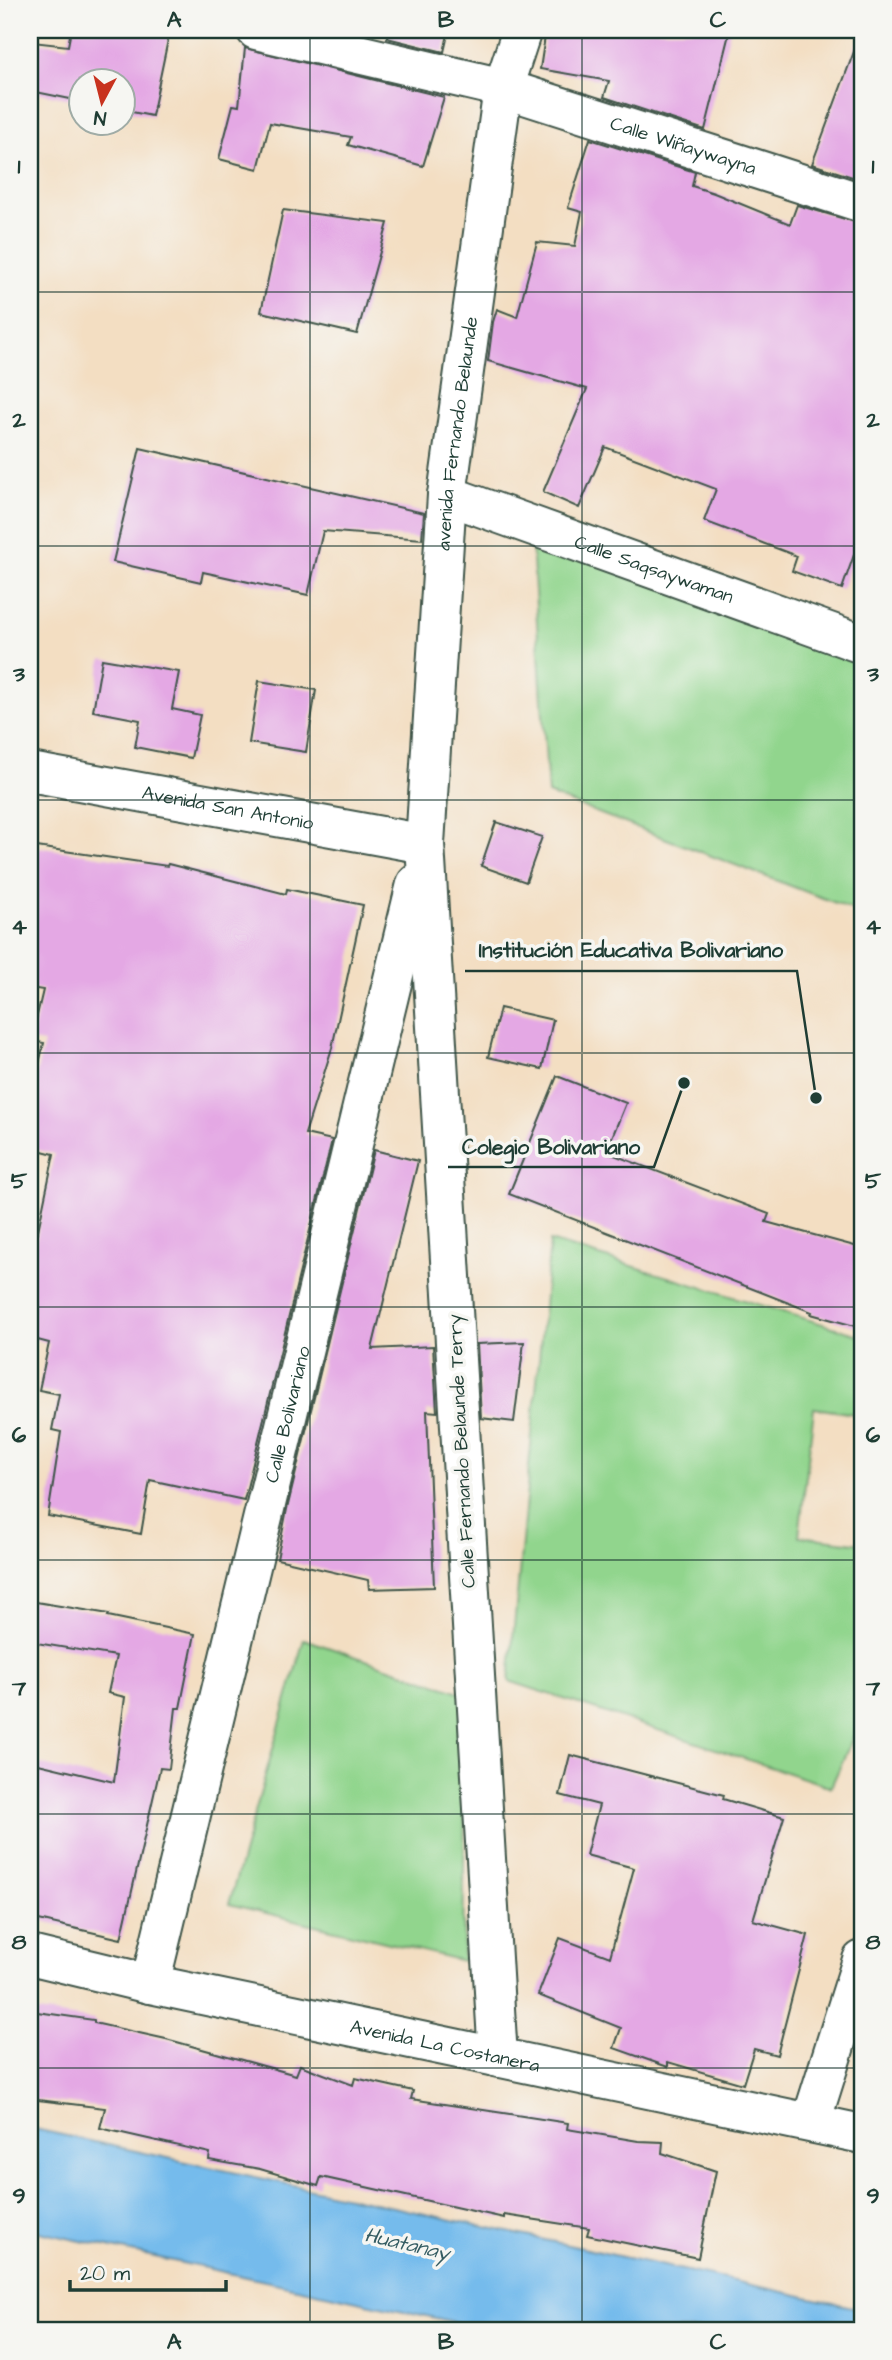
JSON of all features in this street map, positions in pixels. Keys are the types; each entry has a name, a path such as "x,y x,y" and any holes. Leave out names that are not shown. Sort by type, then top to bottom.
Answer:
{"street":[{"name":"Calle Wiñaywayna","path":"256,30 503,88 862,203"},
{"name":"avenida Fernando Belaunde","path":"425,845 447,495 503,88 522,30"},
{"name":"Calle Saqsaywaman","path":"447,495 862,644"},
{"name":"Avenida San Antonio","path":"30,772 425,845"},
{"name":"Calle Bolivariano","path":"150,1984 425,845"},
{"name":"Calle Fernando Belaunde Terry","path":"425,845 498,2058"},
{"name":"Avenida La Costanera","path":"30,1955 150,1984 862,2134"},
{"path":"811,2122 862,1960"}],"green space":[{"path":"531,529 862,646 862,913 548,794"},
{"path":"550,1241 862,1336 862,1415 814,1408 799,1536 862,1544 862,1717 831,1787 509,1681"},
{"path":"304,1639 466,1694 463,1961 229,1904"}],"water":[{"name":"Huatanay","path":"30,2128 862,2309 862,2330 491,2330 30,2230"}],"building":[{"path":"71,30 170,30 152,116 136,113 136,66 66,66 66,98 31,91 33,42 68,46"},
{"path":"389,30 449,30 444,52 387,38"},
{"path":"546,30 730,30 705,130 604,97 609,81 540,69"},
{"path":"858,41 862,42 862,180 812,164"},
{"path":"245,48 444,97 423,166 348,145 351,137 270,123 258,169 219,159 233,105 239,106"},
{"path":"590,139 695,172 692,186 790,224 797,205 862,224 862,532 842,589 792,571 797,556 704,521 716,489 605,447 579,508 543,492 587,389 488,361 493,322 497,309 517,317 537,242 575,246 582,212 568,208"},
{"path":"283,210 388,223 357,334 261,312"},
{"path":"140,448 424,513 422,539 323,531 308,595 203,572 201,582 113,562"},
{"path":"102,659 179,672 172,709 200,715 191,758 135,747 140,720 93,711"},
{"path":"259,681 316,690 306,752 249,743"},
{"path":"496,822 542,837 526,882 481,866"},
{"path":"30,846 167,866 168,864 286,894 287,889 363,905 332,1048 305,1134 332,1140 244,1500 150,1480 141,1534 48,1516 61,1432 52,1430 59,1394 39,1390 49,1343 30,1338 30,1269 54,1154 30,1148 30,1100 44,1043 31,1041 43,990 30,988"},
{"path":"500,1008 553,1020 542,1069 488,1057"},
{"path":"557,1076 626,1103 606,1152 769,1214 766,1222 862,1248 862,1328 811,1314 812,1312 509,1194"},
{"path":"374,1150 418,1161 372,1349 433,1346 437,1412 427,1411 434,1587 369,1589 368,1580 277,1559"},
{"path":"524,1342 514,1422 481,1418 477,1344"},
{"path":"30,1601 109,1614 108,1616 195,1634 180,1708 176,1708 169,1769 160,1768 121,1939 30,1918 30,1762 114,1782 125,1697 108,1693 116,1656 30,1642"},
{"path":"570,1755 724,1795 723,1799 784,1817 753,1920 808,1935 777,2055 754,2049 743,2084 668,2062 668,2067 614,2048 621,2028 538,1995 560,1938 610,1957 634,1868 586,1855 599,1805 560,1795"},
{"path":"30,2011 94,2020 94,2023 166,2039 296,2075 300,2065 353,2085 355,2078 413,2091 411,2099 568,2123 567,2129 638,2141 663,2142 662,2153 716,2171 698,2258 587,2235 589,2228 504,2215 504,2218 321,2177 318,2186 260,2169 209,2160 210,2153 100,2128 105,2108 30,2099"}],"place":[{"name":"Colegio Bolivariano","path":"684,1083"},
{"name":"Institución Educativa Bolivariano","path":"816,1098"}]}
